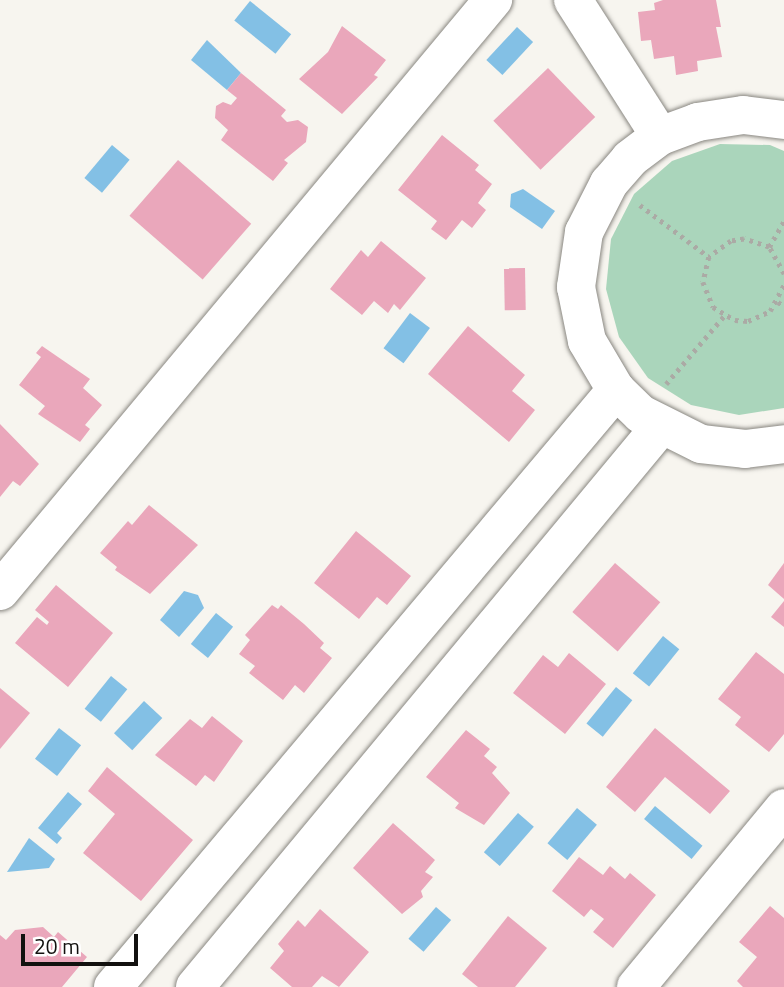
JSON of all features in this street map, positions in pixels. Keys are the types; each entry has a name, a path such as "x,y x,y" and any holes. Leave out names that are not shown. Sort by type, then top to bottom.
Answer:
{"street":[{"path":"0,590 493,0"},
{"path":"573,0 660,136"},
{"path":"784,120 743,115 698,122 660,136 609,183 584,232 576,287 587,341 639,410 712,445 745,449 784,444"},
{"path":"113,987 639,410"},
{"path":"195,987 639,410"},
{"path":"636,987 784,808"}],"path":[{"path":"609,183 709,257"},
{"path":"769,247 784,221"},
{"path":"784,274 769,247 757,241 731,241 709,257 702,282 706,296 724,315 748,321 770,311 778,302 784,285"},
{"path":"778,302 784,306"},
{"path":"639,410 724,315"}],"green space":[{"path":"720,144 770,145 784,151 784,408 739,415 691,405 648,378 619,337 606,289 611,239 634,194 672,161"}],"water":[{"path":"250,1 291,34 275,54 234,20"},
{"path":"517,27 533,42 502,75 486,60"},
{"path":"207,40 241,73 227,90 191,60"},
{"path":"112,145 130,160 102,193 84,178"},
{"path":"523,189 555,211 542,229 510,207 511,194"},
{"path":"410,313 430,328 403,363 384,348"},
{"path":"184,591 198,595 204,608 179,637 160,620"},
{"path":"216,613 233,627 208,658 191,644"},
{"path":"663,636 679,649 649,687 633,673"},
{"path":"111,676 127,689 101,722 85,709"},
{"path":"616,687 632,700 603,737 586,724"},
{"path":"144,701 162,718 132,750 114,733"},
{"path":"59,728 81,745 57,776 35,759"},
{"path":"68,792 82,804 57,833 62,838 57,844 38,828"},
{"path":"655,806 702,846 692,859 644,819"},
{"path":"577,808 597,825 567,860 547,843"},
{"path":"518,813 534,827 500,866 484,852"},
{"path":"29,838 55,859 49,868 7,872"},
{"path":"436,907 451,920 424,952 408,939"}],"building":[{"path":"663,0 716,0 721,27 716,27 722,57 697,61 698,71 676,75 674,56 654,59 651,40 641,41 638,12 655,10 654,3"},
{"path":"342,26 386,60 374,75 378,77 342,114 299,79 328,52"},
{"path":"548,68 595,117 541,170 493,121"},
{"path":"241,73 286,110 281,116 287,122 298,120 308,127 306,142 284,160 288,163 273,181 221,140 228,130 215,118 216,106 223,102 231,105 237,98 227,90"},
{"path":"442,135 479,165 475,170 492,184 478,203 486,210 472,228 462,220 446,240 431,229 437,221 398,190"},
{"path":"178,160 251,224 203,279 129,216"},
{"path":"381,241 426,278 400,310 394,304 388,313 374,301 362,315 330,289 361,250 368,257"},
{"path":"504,268 525,268 526,310 505,310"},
{"path":"468,326 525,375 512,391 535,410 509,442 428,374"},
{"path":"42,346 90,379 83,388 102,405 85,425 90,429 80,442 38,414 45,406 19,385 41,357 36,353"},
{"path":"0,424 39,464 20,486 13,481 0,497"},
{"path":"149,505 198,545 150,594 115,570 117,567 100,553 128,521 132,525"},
{"path":"356,531 411,576 387,605 377,597 359,619 314,583"},
{"path":"615,563 660,602 618,651 572,612"},
{"path":"784,563 784,599 768,585"},
{"path":"56,585 113,633 68,687 15,643 37,617 47,625 49,622 35,610"},
{"path":"784,601 784,627 771,617"},
{"path":"272,605 278,609 281,605 304,624 324,643 320,648 332,658 304,693 295,685 283,700 249,673 255,666 239,654 250,640 245,635"},
{"path":"756,652 784,674 784,734 769,752 735,725 741,717 718,699"},
{"path":"569,653 606,684 565,734 513,693 543,655 558,667"},
{"path":"0,688 30,713 0,749"},
{"path":"212,716 243,741 214,782 205,775 196,786 155,755 190,719 202,728"},
{"path":"655,728 730,791 710,814 665,777 635,812 606,787"},
{"path":"466,730 490,749 484,756 497,767 492,773 510,793 484,825 455,808 459,803 426,777"},
{"path":"107,767 193,840 141,901 83,853 115,814 88,791"},
{"path":"393,823 435,860 425,872 433,877 421,891 423,897 402,914 353,868"},
{"path":"579,857 603,875 610,866 625,879 630,873 656,895 613,948 593,932 604,919 591,909 584,917 552,891"},
{"path":"770,906 784,918 784,987 743,987 737,981 757,957 739,942"},
{"path":"320,909 369,952 339,987 322,976 312,987 292,987 270,968 284,951 278,944 298,920 305,927"},
{"path":"508,916 547,948 515,987 478,987 462,974"},
{"path":"43,927 54,937 58,932 87,957 62,987 0,987 0,935 6,940 15,930"}]}
